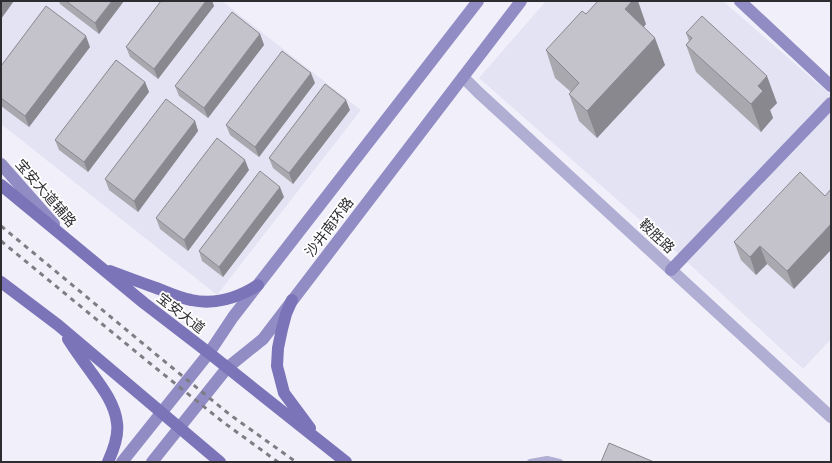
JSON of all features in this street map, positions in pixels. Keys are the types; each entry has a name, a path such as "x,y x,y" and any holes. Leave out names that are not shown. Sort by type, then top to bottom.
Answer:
{"main road":[{"name":"沙井南环路","path":"122,462 209,353 233,317 478,1"},
{"name":"沙井南环路","path":"152,462 227,368 263,339 520,1"},
{"path":"740,1 831,86"},
{"path":"671,270 831,102"},
{"name":"宝安大道辅路","path":"1,164 70,242"},
{"name":"宝安大道","path":"1,185 144,303 346,462"},
{"path":"101,267 182,298 197,301 212,302 231,298 250,291 258,285"},
{"path":"2,282 58,325 220,462"},
{"path":"292,300 282,329 278,348 277,366 284,393 319,441"},
{"path":"58,325 104,390 113,407 117,424 117,436 108,462"}],"street":[{"name":"鞍胜路","path":"463,77 831,417"}],"lane":[{"path":"530,462 547,459 560,462"}],"shaded area":[{"path":"1,1 222,1 361,110 217,295 1,124"},
{"path":"546,1 723,1 831,95 831,339 803,369 673,249 479,78"}],"building":[{"path":"66,1 112,1 95,23"},
{"path":"161,1 206,1 154,69 126,47"},
{"path":"598,1 632,1 625,9 655,38 587,111 569,94 579,83 546,50 582,11 586,14"},
{"path":"46,6 86,36 25,116 1,98 1,66"},
{"path":"232,12 260,34 204,108 175,86"},
{"path":"702,16 767,76 758,86 763,91 751,104 686,45 692,38 686,33"},
{"path":"282,51 311,73 255,147 226,125"},
{"path":"116,60 145,82 84,162 55,140"},
{"path":"325,84 346,100 289,173 269,158"},
{"path":"166,99 195,121 134,201 105,179"},
{"path":"217,138 245,160 184,240 156,218"},
{"path":"260,171 280,187 219,267 199,251"},
{"path":"800,172 825,196 831,189 831,224 787,271 760,246 750,257 734,242"},
{"path":"609,443 654,462 601,462"}],"railway":[{"path":"1,226 229,414 296,462"},
{"path":"1,241 223,422 278,462"}]}
